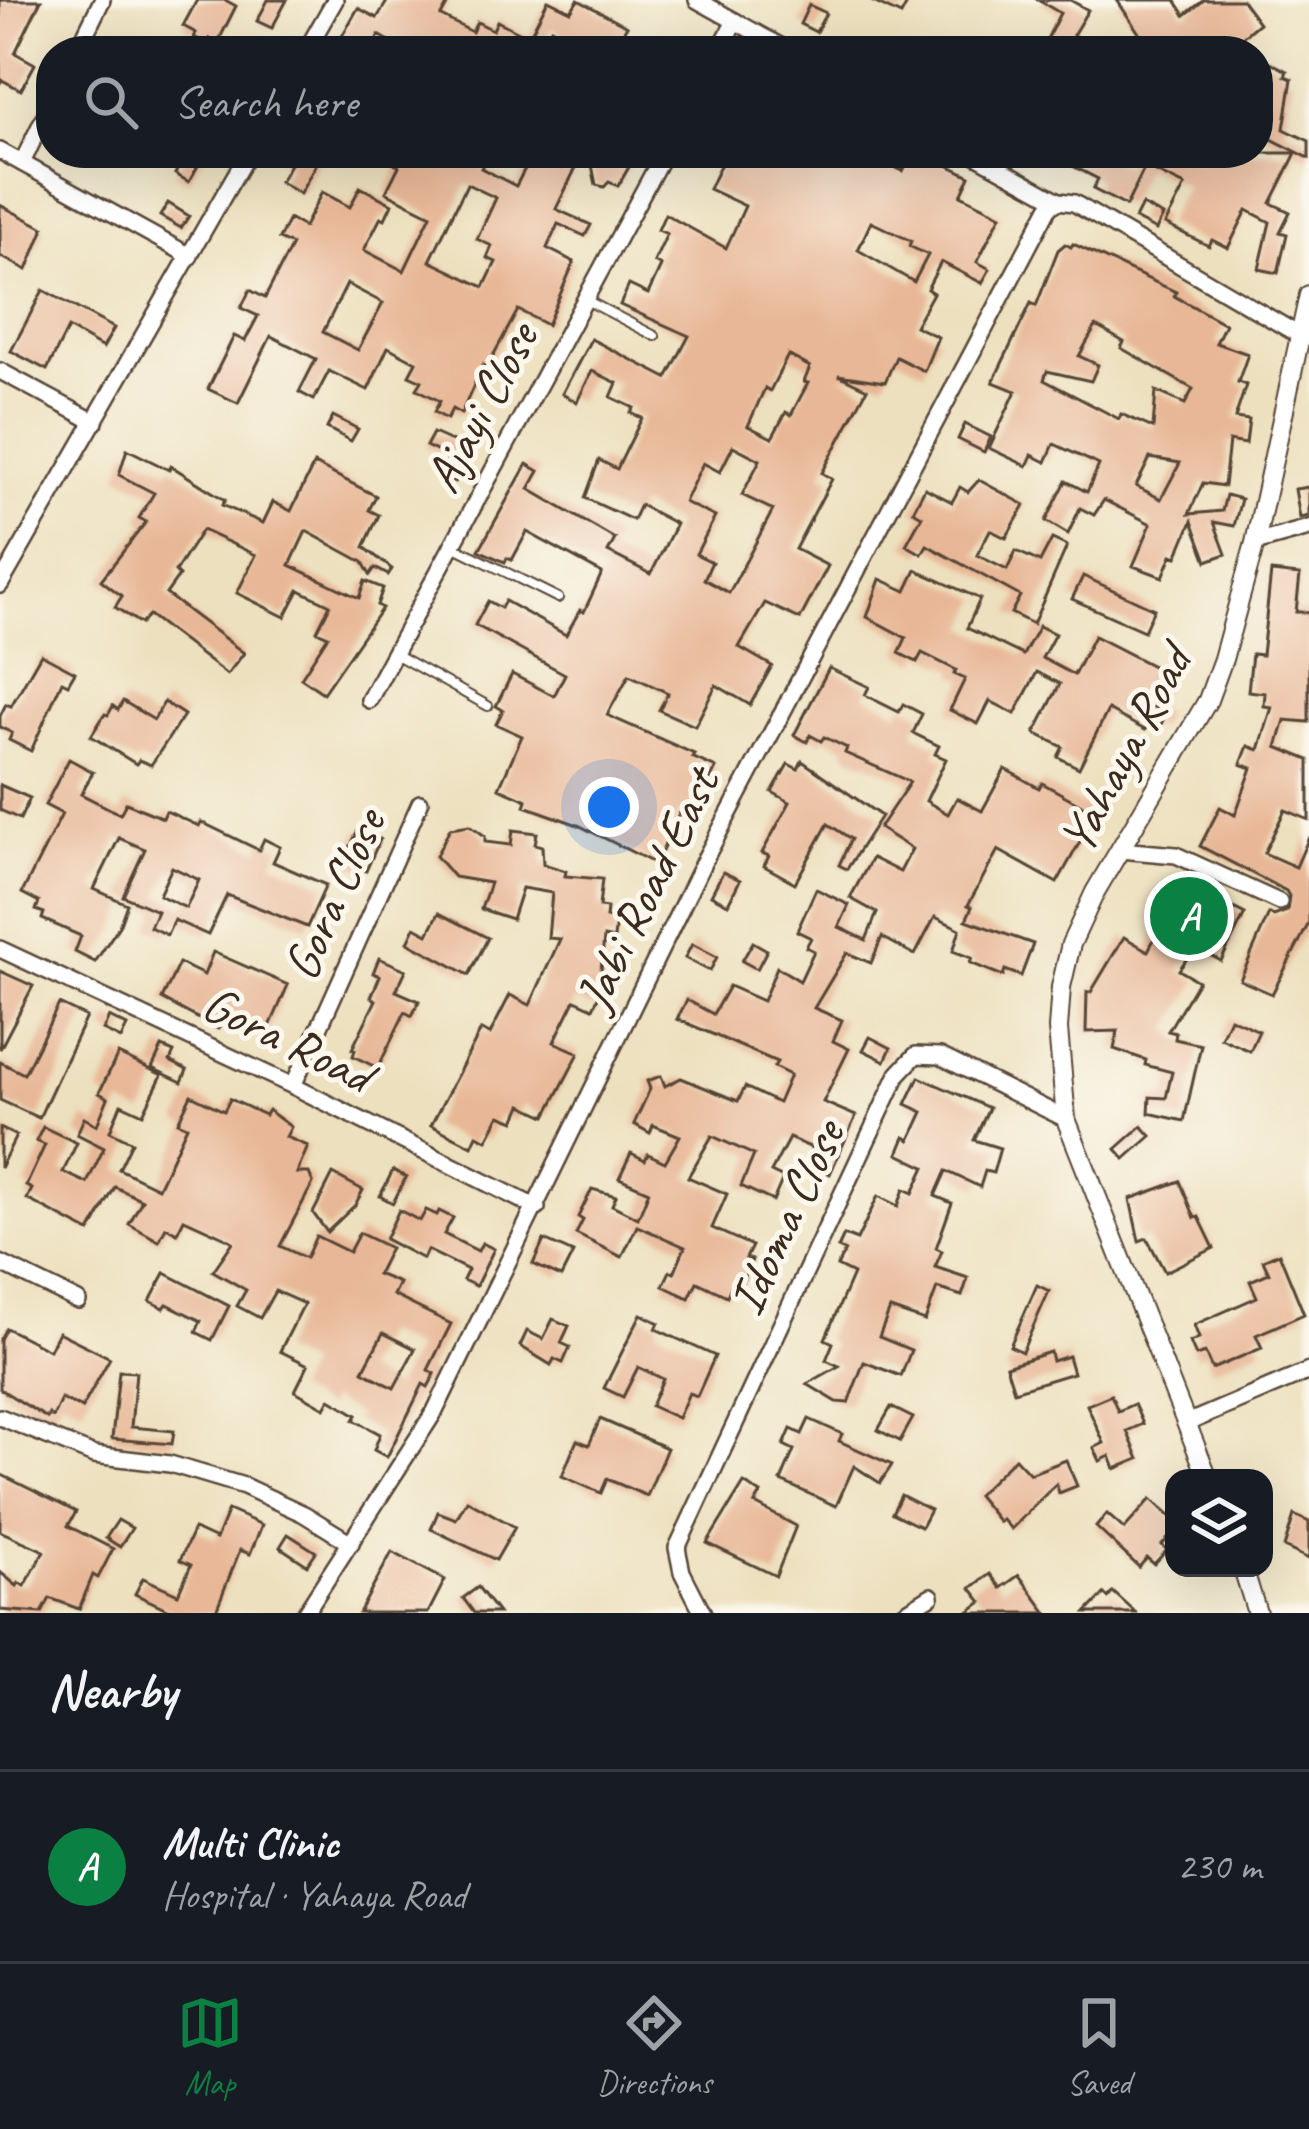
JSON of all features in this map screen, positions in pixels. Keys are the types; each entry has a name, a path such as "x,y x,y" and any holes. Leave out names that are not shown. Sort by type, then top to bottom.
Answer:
{"street":[{"path":"84,36 102,0"},
{"path":"315,36 335,0"},
{"path":"698,0 762,36"},
{"path":"726,36 735,21"},
{"path":"22,163 36,134"},
{"path":"0,151 190,256"},
{"path":"0,585 240,168"},
{"name":"Ajayi Close","path":"369,700 656,168"},
{"path":"999,168 1059,201 1074,203 1299,335"},
{"name":"Jabi Road East","path":"304,1613 435,1411 706,857 1048,206 1059,201"},
{"name":"Yahaya Road","path":"1205,1469 1066,1119 1058,1029 1061,987 1071,944 1208,700 1256,543 1309,295"},
{"path":"0,371 95,422"},
{"path":"1256,543 1309,528"},
{"name":"Gora Close","path":"292,1085 420,803"},
{"path":"1120,850 1176,855 1279,902"},
{"name":"Gora Road","path":"0,949 292,1085 537,1208"},
{"name":"Idoma Close","path":"703,1613 682,1571 677,1548 898,1074 916,1055 940,1056 1066,1119"},
{"path":"0,1263 78,1301"},
{"path":"1187,1423 1309,1371"},
{"path":"0,1417 94,1456 170,1464 244,1486 290,1506 350,1544"},
{"path":"1246,1577 1257,1613"},
{"path":"904,1613 931,1596"}],"lane":[{"path":"585,299 656,336"},
{"path":"452,546 558,598"},
{"path":"394,653 488,706"}],"building":[{"path":"0,0 41,0 15,53 35,64 21,90 0,83"},
{"path":"197,0 225,0 236,6 221,36 194,36 183,26"},
{"path":"268,0 287,0 272,28 257,21"},
{"path":"388,0 450,0 441,16 472,32 477,22 493,30 497,21 527,36 342,36 358,8 377,18"},
{"path":"548,0 571,11 578,0 627,26 621,36 565,36 551,28 547,36 530,36"},
{"path":"869,0 909,0 901,15"},
{"path":"1038,0 1070,0 1088,10 1075,36 1048,36 1060,13"},
{"path":"1117,0 1175,0 1185,15 1204,0 1242,0 1259,23 1243,36 1141,36"},
{"path":"809,5 826,13 816,32 800,24"},
{"path":"1273,64 1292,79 1284,129 1309,141 1309,158 1273,140"},
{"path":"1273,153 1296,153 1271,203 1290,212 1280,232 1287,234 1278,273 1259,269 1270,222 1247,210 1228,248 1212,240 1209,246 1165,224 1185,186 1147,168 1273,168"},
{"path":"178,168 197,168 189,182 175,174"},
{"path":"288,168 314,168 300,194 280,182"},
{"path":"398,168 481,168 516,186 525,168 576,168 556,209 591,225 585,236 558,224 547,248 574,262 547,325 518,310 487,367 483,365 461,414 452,409 447,419 434,412 440,401 417,389 422,381 409,375 416,362 388,347 368,390 329,371 314,400 299,392 316,359 271,336 238,403 208,389 234,336 245,341 258,316 241,308 250,290 265,298 292,245 279,239 289,219 304,227 322,192 350,207 360,187 392,204 364,250 404,271 431,215 386,192","holes":["467,184 496,198 477,239 492,246 487,258 496,262 484,287 430,261","347,284 383,303 358,350 323,332"]},
{"path":"593,168 628,168 618,186 596,185"},
{"path":"719,168 954,168 970,176 961,195 1001,215 977,262 990,269 982,283 941,262 927,289 933,293 915,326 938,337 924,371 896,357 885,382 838,375 867,389 822,473 832,479 795,549 828,566 800,619 765,603 739,647 772,666 750,705 716,685 695,726 659,710 668,693 629,675 607,715 716,768 690,819 679,814 656,864 578,825 525,806 527,800 499,788 522,736 496,724 503,710 496,706 512,674 554,696 565,674 475,625 488,601 501,608 505,601 566,635 580,610 584,612 602,573 527,532 512,560 505,562 479,550 527,464 539,471 529,489 615,539 608,552 651,574 676,524 640,505 633,520 585,498 599,460 617,469 642,418 631,413 634,408 611,397 617,383 592,371 577,402 562,394 591,339 667,378 689,336 620,305 629,285 648,294 661,266 654,262 667,234 658,230 665,214 726,248 745,206 709,189","holes":["871,222 911,241 909,246 928,255 914,282 858,250","788,355 810,367 804,382 808,383 772,438 748,426 765,388 770,391","733,446 760,460 742,495 773,510 729,593 704,579 712,562 696,554 715,517 684,502 703,463 720,472"]},
{"path":"1076,168 1145,168 1126,206 1093,189 1098,179"},
{"path":"168,203 189,216 181,228 160,216"},
{"path":"0,205 44,228 27,270 0,256"},
{"path":"1142,205 1163,216 1156,230 1135,219"},
{"path":"1073,244 1176,292 1174,296 1225,324 1216,343 1248,354 1238,382 1246,385 1235,418 1249,420 1246,444 1229,441 1224,486 1203,483 1189,514 1222,511 1226,495 1241,499 1234,526 1214,522 1226,554 1207,561 1192,521 1163,577 1133,566 1151,524 1104,500 1094,515 1080,508 1068,534 1046,521 1066,481 1087,492 1099,465 1054,444 1046,462 1032,455 1027,466 989,448 1016,391 993,382 1031,303 1036,306 1058,250","holes":["1096,326 1124,342 1121,348 1193,389 1185,404 1156,391 1153,428 1121,414 1119,419 1044,380 1047,371 1091,381 1098,365 1079,356","1150,458 1180,463 1161,499 1136,486"]},
{"path":"43,290 114,328 103,348 68,328 47,370 11,351"},
{"path":"333,416 358,429 351,441 327,428"},
{"path":"965,424 991,437 984,452 958,439"},
{"path":"433,433 471,450 455,482 440,475 449,457 426,446"},
{"path":"127,449 169,470 171,466 225,500 222,505 263,523 273,502 291,511 314,464 376,496 369,510 379,515 364,547 392,569 388,575 375,568 370,575 363,562 306,531 290,565 359,598 365,581 383,588 377,605 382,608 323,693 301,678 328,636 317,631 330,605 299,590 285,617 237,593 256,555 202,530 166,594 244,653 227,675 149,615 141,624 115,607 122,596 101,580 146,522 139,518 154,493 119,475"},
{"path":"979,480 1025,505 1006,538 990,530 977,555 1007,570 1016,551 1040,562 1052,539 1067,546 1033,624 1011,613 1020,596 927,545 922,554 906,545 922,516 913,511 925,488 952,502 960,487 968,492"},
{"path":"1309,487 1309,516 1300,518 1295,489"},
{"path":"916,570 980,599 967,628 1023,655 1039,626 1055,634 1042,658 1074,675 1094,636 1170,675 1154,707 1166,713 1159,729 1148,724 1145,730 1108,710 1079,768 1058,757 1063,747 1035,733 1060,684 1037,672 1015,714 990,701 978,724 950,710 965,679 922,653 917,662 899,653 906,638 867,617 880,579 906,591"},
{"path":"1271,572 1300,575 1296,612 1309,612 1309,722 1285,720 1277,747 1309,760 1309,820 1285,810 1264,853 1296,867 1309,837 1309,923 1272,994 1240,980 1269,914 1287,911 1289,896 1200,846 1220,807 1235,815 1252,768 1241,764 1248,746 1259,750 1272,707 1264,706 1265,693 1248,691 1252,654 1262,655"},
{"path":"1083,576 1154,609 1144,631 1072,599"},
{"path":"41,654 75,672 68,684 62,681 31,751 9,740 12,733 0,727 0,716 6,704 11,706"},
{"path":"829,668 869,687 865,695 899,712 903,704 922,714 913,733 939,746 935,754 946,759 926,801 948,814 957,798 982,811 1005,769 1096,813 1057,883 998,850 968,905 972,907 966,920 1033,944 1021,976 1005,970 1003,976 970,963 972,958 953,951 960,929 935,917 915,955 882,937 871,963 847,953 814,1008 842,1020 833,1041 849,1049 823,1102 856,1116 830,1174 817,1167 824,1153 789,1138 771,1172 783,1178 773,1201 741,1186 754,1155 712,1136 688,1177 727,1194 712,1228 752,1246 746,1258 752,1260 741,1285 733,1281 727,1296 697,1282 689,1298 663,1286 685,1247 637,1226 622,1257 576,1234 583,1220 578,1217 592,1189 616,1196 612,1205 638,1218 649,1191 619,1178 631,1153 665,1162 680,1136 653,1125 650,1133 634,1124 650,1089 647,1081 661,1076 665,1086 681,1078 738,1101 745,1087 778,1103 790,1075 774,1067 777,1062 677,1019 687,1000 713,1014 729,986 763,1001 777,967 800,981 814,951 806,947 811,938 797,931 816,889 849,905 839,927 866,940 877,913 850,898 872,858 900,872 912,849 879,828 910,782 845,753 847,748 824,737 821,741 810,735 807,742 794,735"},
{"path":"123,701 154,720 164,702 184,715 151,765 139,760 136,764 91,736 105,714 113,706 118,710"},
{"path":"69,759 93,772 81,794 120,814 126,803 163,818 166,811 199,826 201,822 259,850 264,839 280,847 273,862 326,885 307,927 227,895 208,935 174,920 167,935 150,927 157,911 123,896 145,849 119,838 94,889 127,904 119,926 95,962 75,952 81,936 42,919 44,913 36,910 39,902 22,893 62,814 45,805","holes":["172,867 199,880 186,908 159,895"]},
{"path":"802,761 881,816 847,869 839,865 851,839 828,824 795,883 764,866 769,856 762,853 790,802 772,792 788,764 798,769"},
{"path":"0,785 30,798 20,819 0,810"},
{"path":"470,825 485,836 485,842 511,845 513,830 537,833 535,844 542,846 543,864 566,871 565,876 602,879 599,907 607,908 606,918 616,919 614,939 604,937 601,970 609,974 593,1008 575,1000 554,1042 579,1053 546,1116 522,1105 515,1121 500,1115 487,1140 477,1135 472,1146 431,1125 481,1030 490,1034 510,995 530,1005 560,939 548,938 552,893 522,888 512,919 481,909 490,883 454,877 436,856 450,828"},
{"path":"358,830 380,839 366,871 344,861"},
{"path":"723,872 740,880 728,904 711,895"},
{"path":"1183,883 1198,891 1202,883 1221,894 1218,900 1245,914 1221,961 1195,947 1179,970 1198,981 1168,1031 1176,1033 1175,1039 1201,1045 1184,1121 1149,1113 1150,1097 1166,1098 1172,1072 1114,1049 1118,1031 1086,1032 1087,992 1124,937 1148,951"},
{"path":"439,913 488,938 469,975 408,942 415,927 428,934"},
{"path":"753,942 767,950 757,969 742,961"},
{"path":"692,944 717,957 710,971 685,958"},
{"path":"213,952 288,985 268,1031 226,1013 218,1029 162,999 179,963 204,975"},
{"path":"379,958 406,970 396,991 419,1001 412,1016 405,1012 378,1068 353,1056 352,1049 376,1000 371,997 380,976 373,973"},
{"path":"0,971 33,986 0,1049"},
{"path":"59,1004 86,1017 39,1118 0,1100 0,1062 24,1074"},
{"path":"109,1017 127,1026 121,1039 103,1030"},
{"path":"1230,1018 1259,1031 1250,1051 1221,1038"},
{"path":"870,1037 891,1048 885,1061 863,1050"},
{"path":"162,1047 174,1052 170,1061 187,1070 182,1082 152,1068"},
{"path":"118,1054 162,1075 143,1114 121,1104 110,1131 132,1142 119,1169 158,1188 187,1126 178,1122 191,1095 224,1111 230,1099 265,1115 268,1110 291,1127 286,1137 308,1146 297,1173 309,1173 313,1183 280,1246 306,1258 316,1236 349,1252 359,1233 390,1248 377,1274 399,1283 393,1295 451,1324 428,1370 435,1374 428,1387 423,1384 387,1457 374,1450 380,1434 354,1420 357,1415 330,1399 325,1408 295,1391 308,1365 280,1351 304,1304 275,1291 260,1318 237,1306 246,1290 213,1271 233,1242 184,1219 177,1233 166,1227 159,1241 129,1224 142,1200 115,1187 90,1232 27,1199 32,1189 26,1186 45,1145 36,1141 43,1127 77,1143 63,1172 87,1183 104,1148 77,1134 84,1118 97,1125 108,1098 99,1093","holes":["383,1333 415,1349 394,1388 363,1371"]},
{"path":"919,1077 989,1108 974,1140 1000,1148 993,1173 985,1171 980,1187 946,1171 935,1196 952,1203 936,1248 942,1251 935,1267 968,1278 962,1296 937,1288 925,1321 890,1309 879,1337 911,1350 901,1376 864,1362 848,1403 837,1402 807,1384 839,1366 826,1360 833,1343 825,1339 853,1274 837,1266 845,1251 838,1248 844,1235 857,1240 878,1196 898,1206 904,1189 913,1193 925,1167 898,1154 923,1112 906,1104"},
{"path":"1142,1126 1151,1136 1125,1159 1116,1149"},
{"path":"0,1128 16,1136 0,1168"},
{"path":"393,1170 406,1177 393,1203 380,1196"},
{"path":"333,1174 363,1190 355,1205 327,1232 313,1213"},
{"path":"1180,1181 1214,1248 1165,1272 1147,1238 1139,1241 1130,1199"},
{"path":"399,1210 420,1221 426,1210 437,1215 439,1211 453,1218 444,1234 478,1251 482,1243 494,1249 476,1286 463,1280 468,1270 427,1250 423,1259 385,1239"},
{"path":"544,1240 573,1253 561,1277 533,1264"},
{"path":"1279,1253 1304,1314 1256,1335 1262,1348 1212,1369 1205,1353 1196,1356 1190,1342 1199,1338 1194,1325 1257,1297 1250,1281 1269,1273 1263,1260"},
{"path":"165,1273 229,1306 212,1340 196,1332 201,1321 150,1301"},
{"path":"1037,1285 1049,1291 1022,1352 1010,1346"},
{"path":"641,1314 659,1323 656,1329 715,1356 697,1396 689,1393 678,1418 651,1406 663,1379 638,1367 623,1397 604,1388"},
{"path":"553,1319 569,1326 561,1343 570,1347 563,1363 554,1359 551,1365 520,1346 527,1331 543,1339"},
{"path":"6,1328 49,1350 58,1332 110,1358 82,1408 61,1399 53,1417 49,1414 47,1418 0,1389 0,1339"},
{"path":"1050,1352 1052,1361 1068,1356 1073,1373 1014,1391 1006,1366"},
{"path":"119,1371 136,1372 131,1427 174,1431 172,1444 112,1439"},
{"path":"1111,1395 1118,1411 1134,1404 1143,1424 1127,1431 1139,1459 1115,1469 1110,1456 1100,1461 1094,1448 1104,1443 1087,1405"},
{"path":"891,1407 913,1418 900,1441 878,1430"},
{"path":"600,1419 667,1448 647,1496 607,1479 601,1493 562,1476 577,1440 589,1445"},
{"path":"809,1419 842,1434 839,1441 892,1465 880,1483 854,1466 836,1506 781,1481 794,1450 784,1445 791,1429 802,1434"},
{"path":"1015,1458 1030,1474 1066,1460 1077,1486 1059,1493 1056,1484 1011,1529 977,1495"},
{"path":"0,1474 76,1512 68,1526 113,1549 98,1578 93,1575 79,1609 50,1598 42,1613 0,1610 0,1572 17,1586 25,1586 44,1551 0,1531"},
{"path":"744,1483 761,1494 755,1504 796,1526 776,1576 707,1543"},
{"path":"901,1495 930,1510 921,1527 892,1513"},
{"path":"1151,1499 1165,1512 1165,1552 1154,1564 1147,1558 1139,1567 1096,1527 1107,1514 1124,1529"},
{"path":"467,1500 515,1527 496,1560 431,1529 438,1512 456,1519"},
{"path":"228,1510 262,1525 250,1554 240,1550 215,1613 176,1613 135,1594 143,1578 178,1594 191,1565 180,1560 194,1529 216,1539"},
{"path":"1294,1515 1309,1522 1309,1559 1284,1547"},
{"path":"118,1520 132,1528 120,1547 106,1538"},
{"path":"288,1534 316,1552 307,1565 280,1547"},
{"path":"392,1552 445,1580 428,1613 359,1613"},
{"path":"990,1574 1001,1588 1019,1575 1047,1613 967,1613 982,1602 971,1588"},
{"path":"478,1587 498,1613 474,1613 463,1598"},
{"path":"1113,1592 1136,1613 1086,1613 1104,1594 1108,1598"}],"place":[{"name":"Multi Clinic","path":"1189,916"}]}
